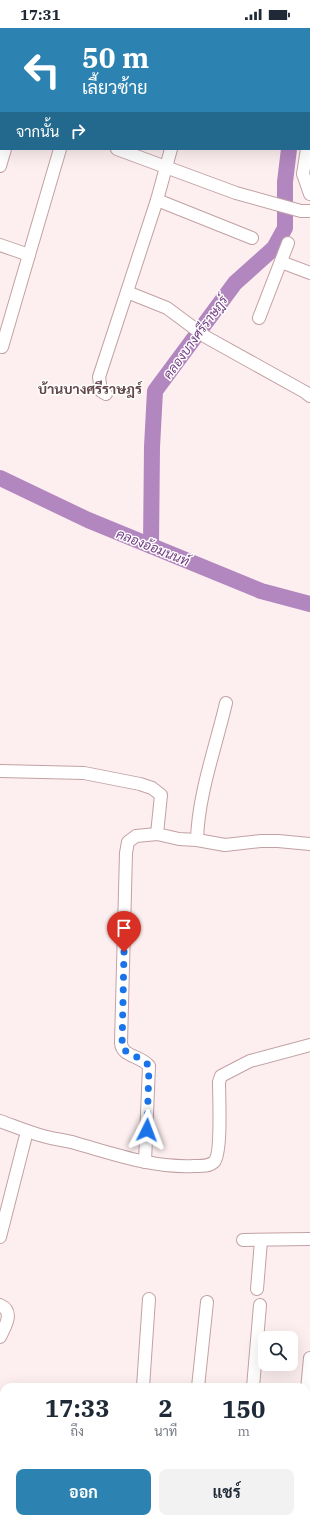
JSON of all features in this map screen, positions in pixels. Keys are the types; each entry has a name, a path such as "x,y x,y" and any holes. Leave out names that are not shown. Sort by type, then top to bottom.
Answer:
{"street":[{"path":"0,166 5,150"},
{"path":"2,347 60,150"},
{"path":"120,150 236,193 306,211"},
{"path":"106,394 101,391 99,377 157,200 171,150"},
{"path":"307,150 303,174 310,194"},
{"path":"157,200 252,238"},
{"path":"259,318 288,243"},
{"path":"0,245 29,255"},
{"path":"281,262 310,273"},
{"path":"127,292 167,308 206,337 310,396"},
{"path":"197,840 197,826 205,783 226,703"},
{"path":"0,771 84,773 119,779 152,788 161,795 157,834"},
{"path":"145,1162 149,1066 145,1060 125,1052 121,1043 126,853 128,842 136,836 157,834 180,839 197,840 225,845 261,841 310,844"},
{"path":"0,1121 41,1136 74,1143 145,1162 176,1167 207,1166 214,1162 218,1157 221,1076 250,1061 310,1045"},
{"path":"0,1237 25,1139"},
{"path":"243,1240 261,1241 310,1239"},
{"path":"257,1289 261,1241"},
{"path":"143,1383 149,1299"},
{"path":"198,1383 207,1302"},
{"path":"0,1305 8,1314 8,1318 0,1337"},
{"path":"253,1383 260,1305"},
{"path":"308,1383 310,1358"}],"waterway":[{"name":"คลองบางศรีราษฎร์","path":"151,546 152,447 155,391 235,283 274,248 285,228 285,182 289,150"},
{"name":"คลองบางศรีราษฎร์","path":"0,478 88,520 261,591 310,604"}],"district":[{"name":"บ้านบางศรีราษฎร์","path":"90,389"}],"route":[{"path":"124,952 121,1043 125,1052 145,1060 149,1066 147,1130"}],"water label":[{"name":"คลองอ้อมนนท์","path":"153,547"}]}
